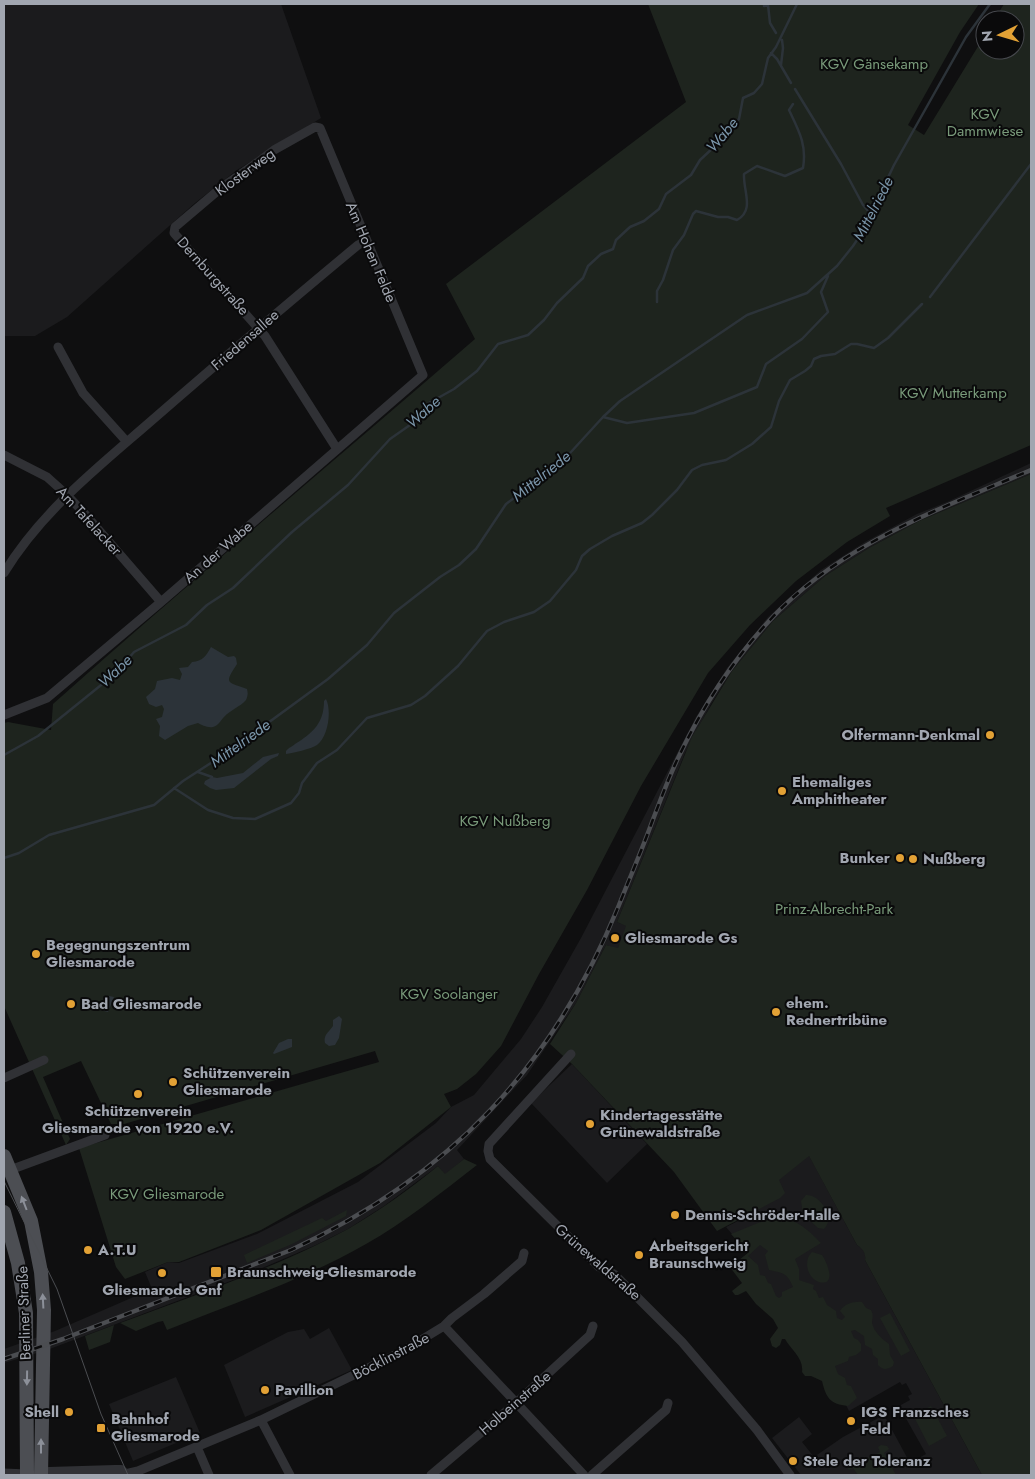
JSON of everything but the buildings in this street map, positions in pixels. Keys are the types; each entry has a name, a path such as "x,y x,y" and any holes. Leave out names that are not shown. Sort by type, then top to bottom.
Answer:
{"main road":[{"name":"Berliner Straße","path":"4,1156 31,1221 41,1272 44,1310 34,1475"},
{"name":"Berliner Straße","path":"4,1212 18,1262 26,1313 34,1475"}],"street":[{"name":"Klosterweg","path":"175,228 220,188 274,150 315,127 320,128"},
{"name":"Am Hohen Felde","path":"320,128 424,375"},
{"name":"Dernburgstraße","path":"175,228 174,233 258,328 338,449"},
{"name":"Friedensallee","path":"4,573 30,535 67,495 258,328 358,245 366,241"},
{"path":"58,347 83,393 127,442"},
{"name":"An der Wabe","path":"4,715 48,698 424,375"},
{"name":"Am Tafelacker","path":"4,455 47,477 67,495 161,602"},
{"name":"Grünewaldstraße","path":"571,1054 489,1144 490,1160 599,1267 614,1274 682,1342 757,1430 790,1475"},
{"path":"4,1078 44,1060"},
{"path":"10,1170 105,1135"},
{"name":"Böcklinstraße","path":"125,1475 261,1420 380,1363 444,1326 522,1261 524,1253"},
{"path":"444,1326 584,1475"},
{"name":"Holbeinstraße","path":"431,1475 516,1403 590,1335 593,1326"},
{"path":"592,1475 666,1410 668,1403"},
{"path":"261,1420 290,1475"},
{"path":"197,1447 210,1475"},
{"path":"4,1473 34,1475 49,1472 121,1470 125,1475"}],"shaded area":[{"path":"4,4 281,4 321,118 237,170 195,203 67,317 35,336 4,336"},
{"path":"1031,463 1031,474 919,521 869,548 825,576 773,621 732,671 711,704 685,753 617,922 627,926 618,949 606,945 576,1003 527,1075 457,1150 464,1159 445,1175 438,1166 384,1206 348,1229 316,1245 241,1277 47,1350 4,1363 4,1349 55,1331 152,1289 145,1272 168,1262 179,1263 257,1234 358,1182 436,1123 451,1107 474,1095 521,1039 542,1007 581,938 696,717 727,668 768,617 821,570 865,542 917,514"},
{"path":"211,647 228,657 234,656 236,658 237,664 229,679 232,684 247,689 246,700 213,727 198,723 188,726 165,740 159,736 160,726 156,719 162,717 164,709 162,705 156,707 149,704 146,697 155,689 157,681 172,678 180,680 182,674 179,668 188,667 192,662 202,659"},
{"path":"326,699 329,717 321,741 311,748 286,754 288,749 307,736 316,727 320,721"},
{"path":"279,753 278,756 271,759 234,788 216,790 204,784 205,781 212,777 217,778 243,773 263,757"},
{"path":"114,997 108,1012 100,1010 100,1008 103,1008 104,998"},
{"path":"339,1016 342,1019 339,1038 335,1045 329,1046 325,1043 325,1038 333,1026 333,1020"},
{"path":"292,1039 292,1047 273,1053 279,1043"},
{"name":"Kindertagesstätte Grünewaldstraße","path":"572,1064 647,1144 607,1183 531,1103"},
{"path":"805,1148 857,1245 862,1248 866,1255 865,1260 982,1475 801,1475 772,1438 799,1417 812,1434 802,1442 814,1457 843,1437 884,1415 910,1463 926,1454 899,1406 910,1400 908,1396 912,1394 906,1383 902,1385 900,1382 849,1411 836,1385 734,1265 748,1253 726,1227 756,1212 767,1173"},
{"path":"329,1328 352,1370 245,1417 224,1365 288,1332 304,1329 310,1339"},
{"path":"176,1377 200,1433 133,1461 109,1404"}],"green space":[{"path":"648,4 979,4 960,32 908,125 924,135 975,51 975,60 1025,60 1025,10 1000,10 1004,4 1031,4 1031,445 886,508 890,516 847,542 796,581 750,625 708,673 641,786 587,890 501,1046 476,1074 457,1089 444,1094 451,1107 380,1163 261,1230 179,1262 168,1262 125,1279 116,1267 79,1148 379,1062 375,1051 124,1124 111,1124 81,1061 43,1077 70,1139 66,1145 4,1006 4,723 8,722 51,730 53,704 210,566 475,339 446,284 686,102"},
{"name":"Prinz-Albrecht-Park","path":"1031,474 1031,1475 982,1475 865,1260 864,1251 857,1245 809,1156 779,1180 785,1193 780,1198 717,1231 674,1172 572,1064 550,1044 576,1003 606,945 618,948 626,926 617,922 692,737 732,671 773,621 825,576 869,548 919,521"},
{"path":"464,1159 477,1165 395,1226 366,1244 318,1269 167,1330 163,1321 136,1331 120,1323 236,1280 321,1243 371,1215 438,1166 445,1174"},
{"path":"806,1195 816,1198 825,1208 828,1219 824,1229 818,1228 803,1214 801,1201"},
{"path":"347,1210 346,1216 292,1244 247,1263 244,1255 322,1218 326,1221"},
{"path":"779,1217 786,1219 802,1226 821,1243 795,1259 799,1269 799,1280 814,1285 813,1289 819,1298 823,1297 827,1305 836,1311 837,1318 842,1320 845,1317 840,1311 844,1306 862,1302 866,1308 871,1310 873,1315 872,1323 875,1329 881,1338 889,1344 890,1355 894,1362 893,1366 883,1369 878,1365 878,1359 873,1355 872,1349 865,1345 864,1336 855,1330 851,1331 854,1338 861,1344 861,1351 849,1357 848,1361 835,1366 838,1374 845,1378 847,1385 851,1386 857,1398 848,1406 833,1402 827,1396 822,1381 811,1376 805,1376 802,1372 799,1358 785,1339 782,1339 780,1345 776,1348 772,1346 770,1339 778,1328 773,1319 756,1304 746,1291 735,1295 732,1291 742,1283 730,1267 748,1253 731,1234","holes":["760,1245 768,1251 765,1255 769,1270 786,1276 793,1287 782,1292 782,1296 779,1298 765,1276 760,1275 758,1265 748,1256"]},
{"path":"812,1252 822,1255 826,1262 829,1272 828,1281 819,1282 809,1273 807,1264 809,1255"},
{"path":"890,1313 910,1351 901,1356 880,1318"},
{"path":"114,1325 110,1342 89,1350 85,1336"},
{"path":"931,1406 947,1436 929,1446 913,1415"},
{"path":"881,1445 887,1446 889,1449 884,1453 896,1475 858,1475 853,1468 849,1470 847,1467 851,1461 854,1465 880,1452 878,1447"}],"waterway":[{"path":"764,4 764,6 768,5 770,23 776,33"},
{"name":"Wabe","path":"4,755 38,736 116,673 134,652 186,625 207,605 233,588 292,532 348,485 390,439 410,425 429,403 454,389 477,371 498,344 528,335 544,320 557,303 583,278 588,266 601,254 613,249 616,240 630,227 644,221 659,209 666,194 691,175 700,160 715,146 719,136 739,119 743,98 754,93 762,84 768,58 776,47 797,4"},
{"name":"Mittelriede","path":"4,858 19,853 49,835 154,805 183,781 231,750 328,679 367,645 394,613 440,577 459,565 476,549 506,504 560,464 620,401 747,315 807,293 837,266 861,234 894,165 966,37 990,4"},
{"path":"781,65 782,40"},
{"path":"771,53 777,59 791,83"},
{"path":"795,89 841,164 863,205 870,213"},
{"path":"657,302 657,291 663,280 673,250 684,235 696,211 737,220 746,211 747,206 744,174 757,166 785,176 803,168 803,145 789,110 793,104"},
{"path":"930,297 1031,164"},
{"path":"603,417 627,423 694,413 757,387 766,364 802,339 828,312 821,292 828,276"},
{"path":"174,788 208,810 233,818 255,819 291,803 299,793 302,783 317,763 337,750 367,718 411,705 425,696 458,666 487,631 504,622 534,612 550,601 576,570 582,556 612,536 642,523 677,490 692,470 702,465 726,460 752,444 771,427 779,401 790,380 811,366 814,359 835,354 851,344 874,348 888,338 922,304"},
{"path":"198,772 212,777"}],"tram line":[{"path":"4,1181 57,1289 101,1414 128,1475"}],"railway":[{"path":"4,1359 63,1339 291,1250 348,1221 400,1188 447,1151 490,1110 528,1066 562,1017 592,963 619,905 676,762 689,736 720,684 757,635 798,593 859,549 927,515 1031,470"}],"place":[{"name":"Olfermann-Denkmal","path":"990,735"},
{"name":"Ehemaliges Amphitheater","path":"782,791"},
{"name":"Bunker","path":"900,858"},
{"name":"Nußberg","path":"913,859"},
{"name":"Gliesmarode Gs","path":"615,938"},
{"name":"Begegnungszentrum Gliesmarode","path":"36,954"},
{"name":"Bad Gliesmarode","path":"71,1004"},
{"name":"ehem. Rednertribüne","path":"776,1012"},
{"name":"Schützenverein Gliesmarode","path":"173,1082"},
{"name":"Schützenverein Gliesmarode von 1920 e.V.","path":"138,1094"},
{"name":"Kindertagesstätte Grünewaldstraße","path":"590,1124"},
{"name":"Dennis-Schröder-Halle","path":"675,1215"},
{"name":"A.T.U","path":"88,1250"},
{"name":"Arbeitsgericht Braunschweig","path":"639,1255"},
{"name":"Braunschweig-Gliesmarode","path":"216,1272"},
{"name":"Gliesmarode Gnf","path":"162,1273"},
{"name":"Pavillion","path":"265,1390"},
{"name":"Shell","path":"69,1412"},
{"name":"IGS Franzsches Feld","path":"851,1421"},
{"name":"Bahnhof Gliesmarode","path":"101,1428"},
{"name":"Stele der Toleranz","path":"793,1461"}],"park label":[{"name":"KGV Gänsekamp","path":"874,64"},
{"name":"KGV Dammwiese","path":"985,122"},
{"name":"KGV Mutterkamp","path":"953,393"},
{"name":"KGV Nußberg","path":"505,821"},
{"name":"KGV Soolanger","path":"449,994"},
{"name":"KGV Gliesmarode","path":"167,1194"}]}
